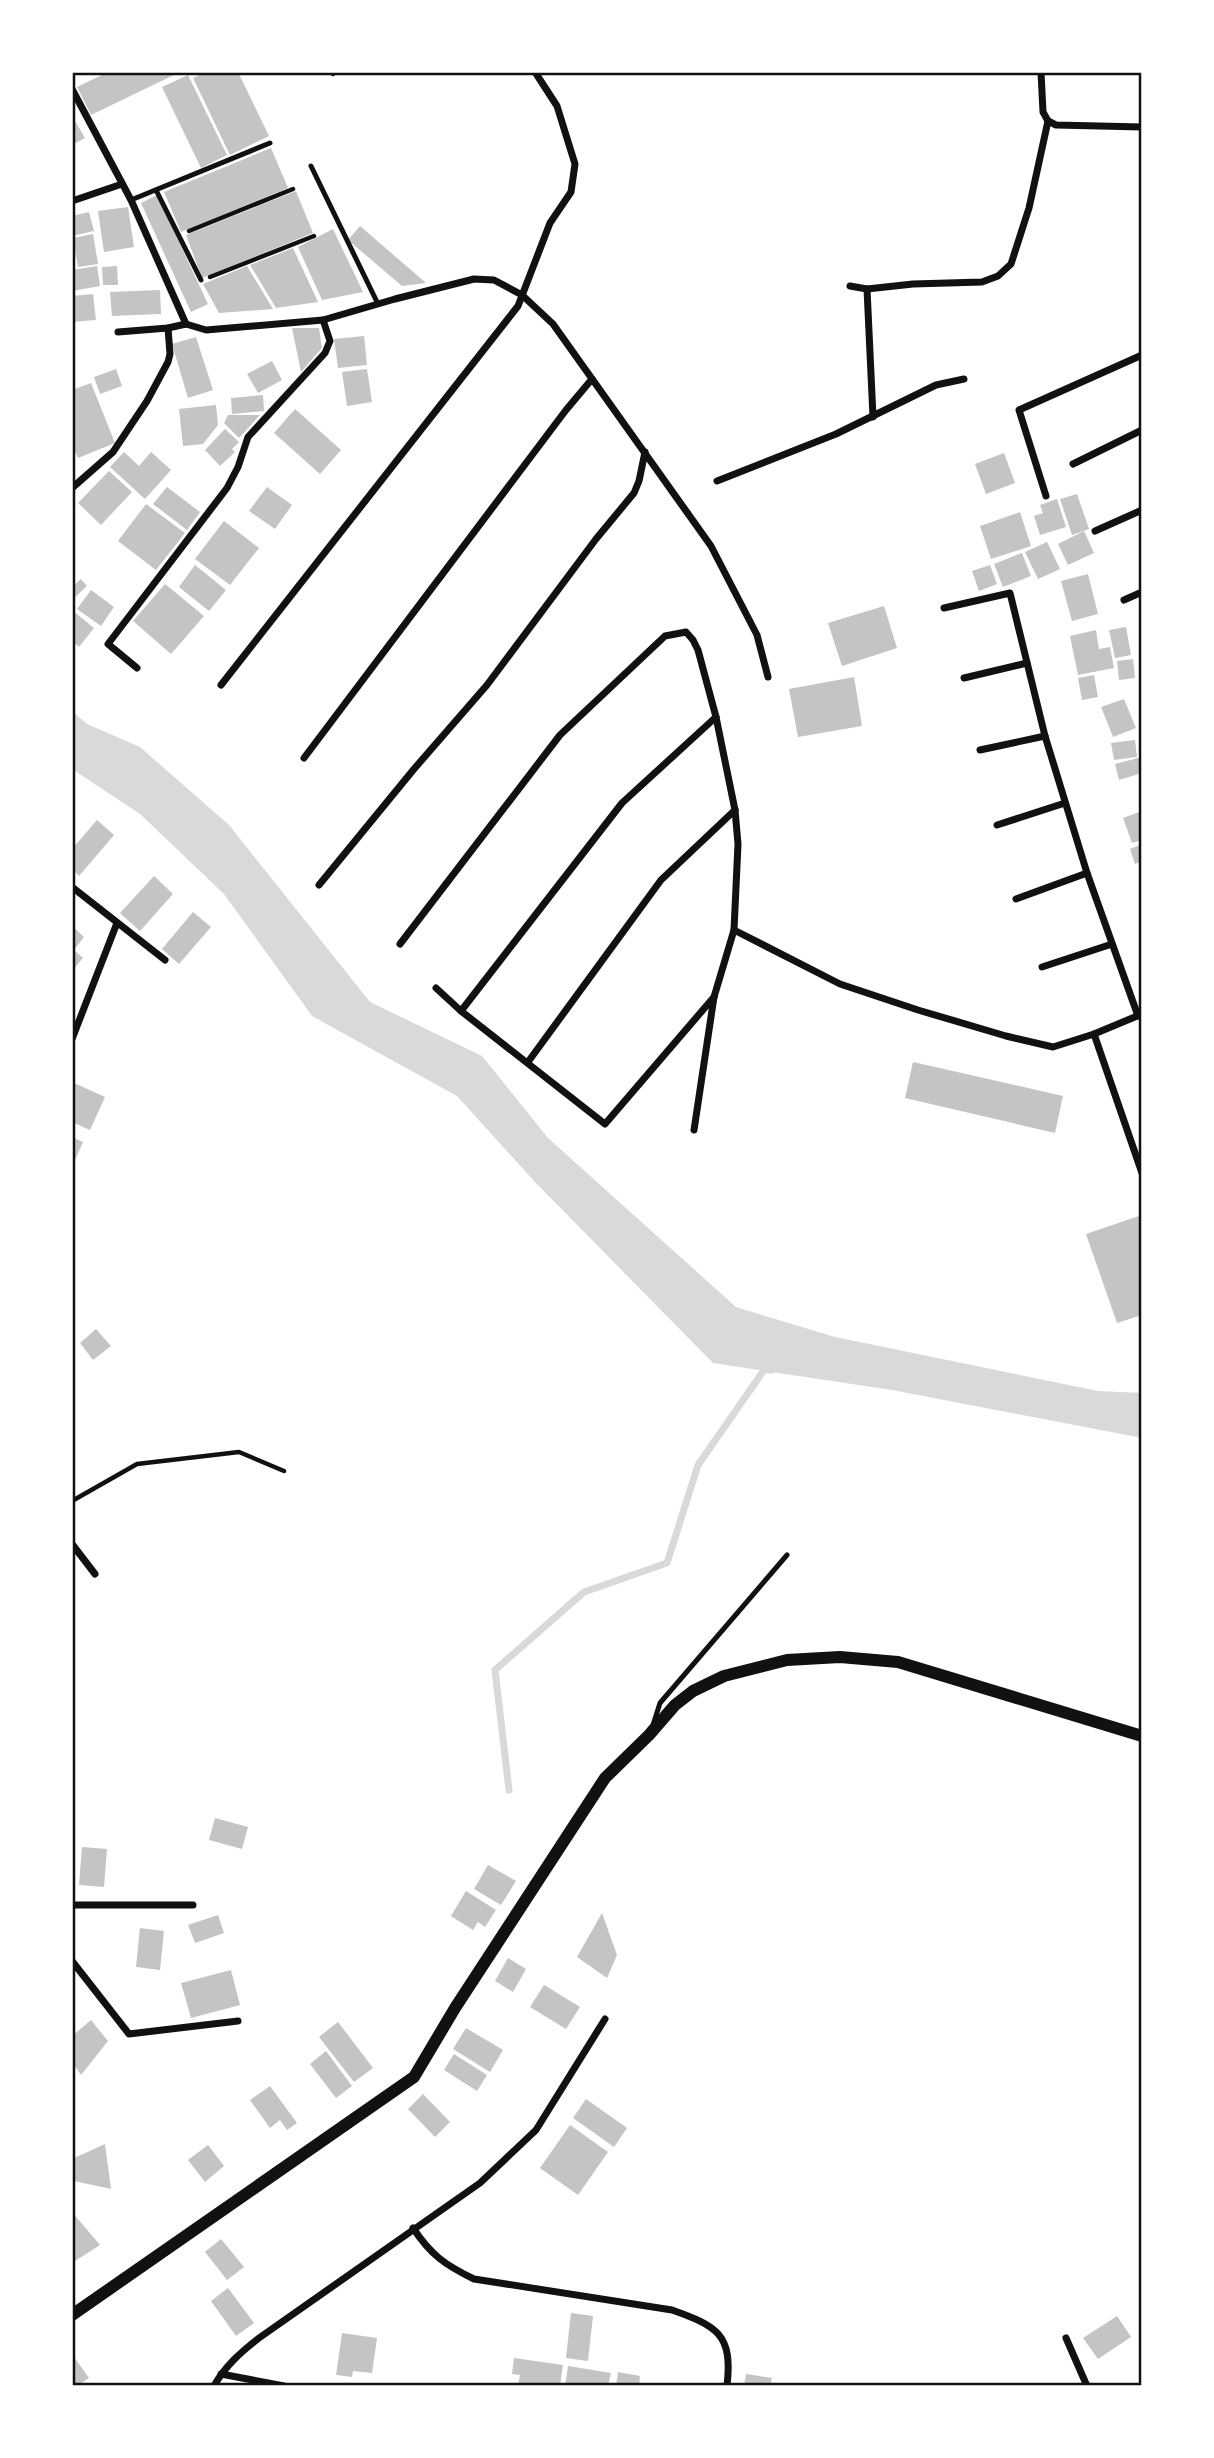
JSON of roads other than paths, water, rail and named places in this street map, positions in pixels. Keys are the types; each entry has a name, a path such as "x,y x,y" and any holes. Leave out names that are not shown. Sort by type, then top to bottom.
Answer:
{"street":[{"path":"221,685 518,306 550,223 571,192 575,164 557,106 535,72"},
{"path":"1041,72 1043,112 1048,121 1056,125 1142,127"},
{"path":"72,89 131,200 186,324"},
{"path":"850,286 867,289 913,284 982,282 1006,271 1011,264 1029,208 1048,121"},
{"path":"72,201 122,184"},
{"path":"118,332 186,324 206,330 323,320 474,279 494,281 522,295 553,324 711,546 757,635 768,677"},
{"path":"867,289 873,417"},
{"path":"137,668 108,644 227,488 238,467 248,437 325,353 330,341 323,320"},
{"path":"72,488 113,452 148,401 168,362 168,328"},
{"path":"1046,496 1018,410 1142,355"},
{"path":"304,758 592,379"},
{"path":"717,481 836,434 936,385 964,379"},
{"path":"1073,464 1142,430"},
{"path":"319,886 414,769 487,685 596,539 634,494 645,452"},
{"path":"1095,531 1142,510"},
{"path":"1124,600 1142,592"},
{"path":"734,930 840,984 1006,1036 1053,1046 1094,1034 1140,1015 1112,944 1065,803 1045,736 1010,593 944,608"},
{"path":"400,944 560,734 665,636 686,632 693,640 716,717 735,810 738,844 734,930 714,997 694,1130"},
{"path":"964,678 1027,663"},
{"path":"461,1011 622,803 716,717"},
{"path":"980,750 1045,736"},
{"path":"997,825 1065,803"},
{"path":"528,1062 661,880 735,810"},
{"path":"1016,899 1087,873"},
{"path":"72,887 165,960"},
{"path":"72,1040 117,922"},
{"path":"1042,967 1112,944"},
{"path":"436,988 461,1011 606,1124 714,997"},
{"path":"1094,1034 1142,1173"},
{"path":"72,1544 96,1574"},
{"path":"72,2315 414,2077 462,1996 605,1778 675,1705 693,1690 724,1676 787,1660 840,1657 898,1662 1142,1735"},
{"path":"72,1905 193,1905"},
{"path":"72,1961 129,2034 238,2021"},
{"path":"214,2386 239,2354 480,2183 536,2130 605,2019"},
{"path":"413,2228 426,2249 449,2267 474,2279 672,2310 698,2319 712,2328 724,2341 728,2353 727,2386"},
{"path":"1066,2338 1087,2386"},
{"path":"221,2374 284,2386"}],"lane":[{"path":"131,200 270,144"},
{"path":"311,166 378,304"},
{"path":"156,190 201,280"},
{"path":"649,1735 660,1703 787,1555"}],"waterway":[{"path":"509,1790 495,1670 584,1592 667,1563 698,1465 764,1370 772,1370"}]}
